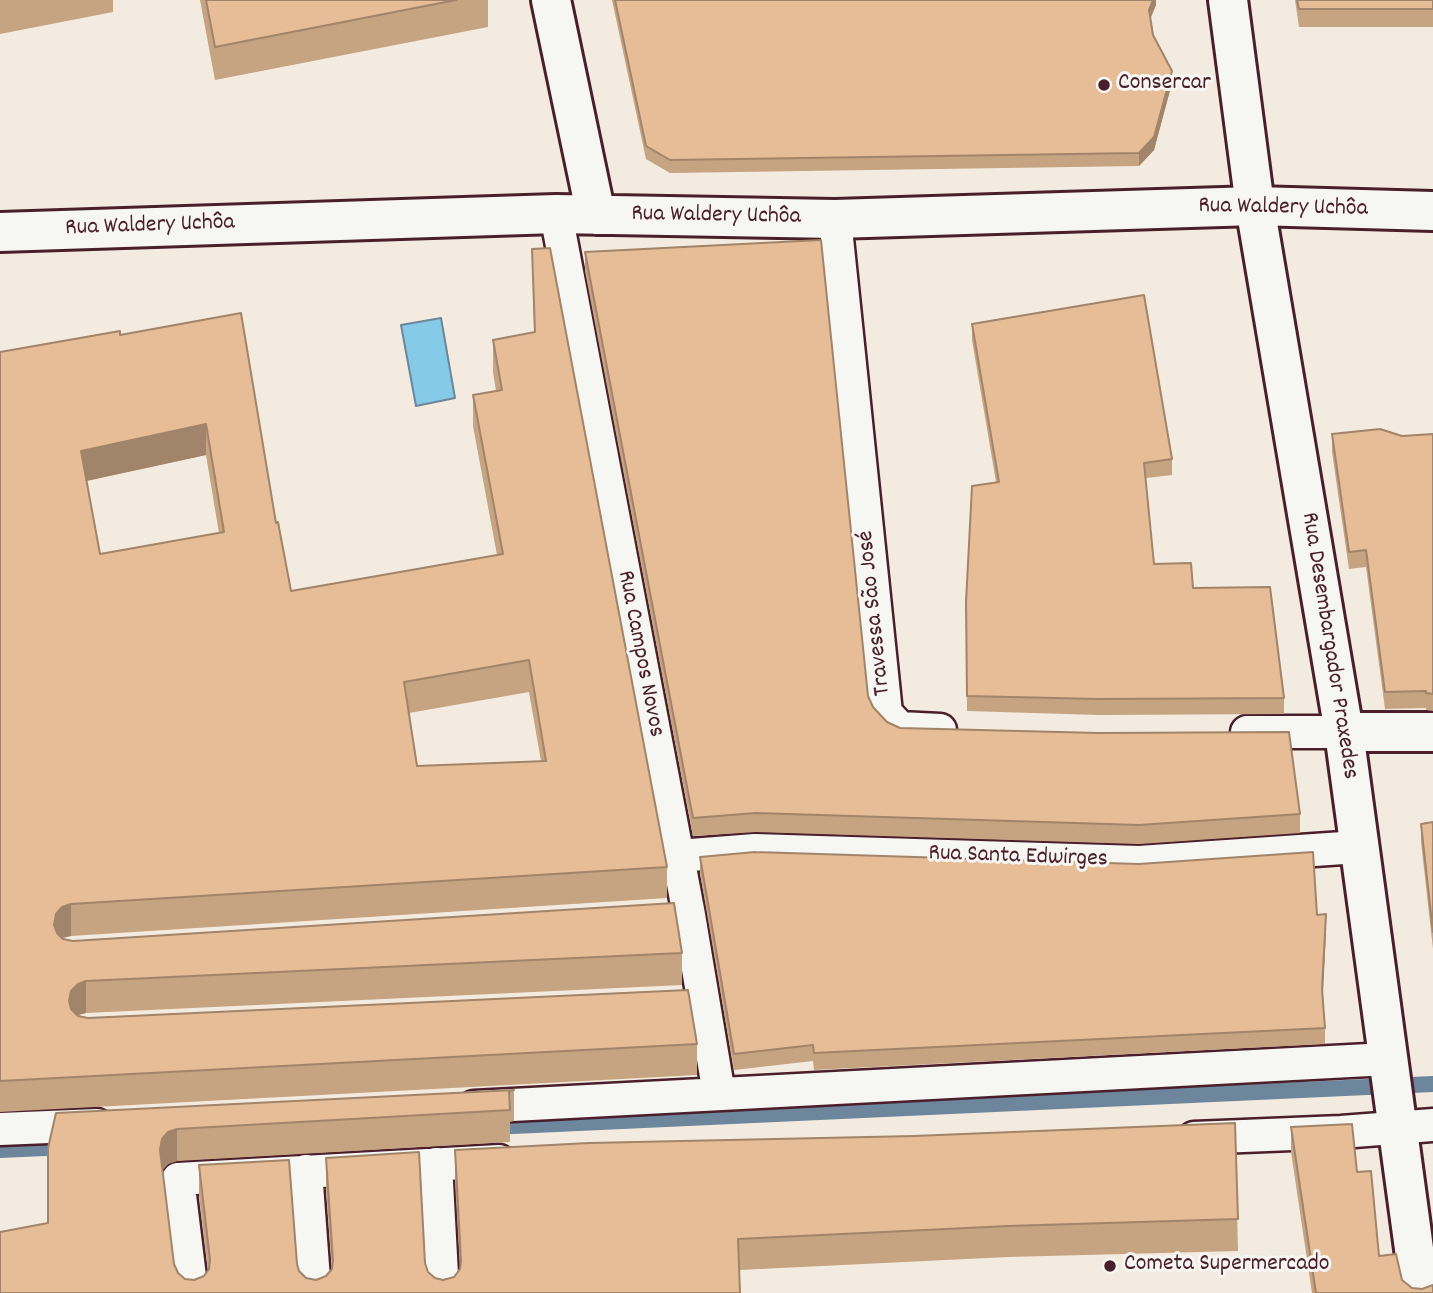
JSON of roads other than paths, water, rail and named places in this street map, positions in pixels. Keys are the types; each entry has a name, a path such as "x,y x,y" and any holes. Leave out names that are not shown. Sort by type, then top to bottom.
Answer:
{"street":[{"path":"551,0 596,215"},
{"name":"Rua Desembargador Praxedes","path":"1228,0 1255,205 1343,732 1388,1059 1416,1126 1405,1174 1420,1293"},
{"name":"Rua Waldery Uchôa","path":"0,232 556,214 835,219 1255,205 1433,211"},
{"path":"1343,732 1433,732"}],"lane":[{"name":"Rua Campos Novos","path":"556,214 678,856 676,916 690,1003 719,1094"},
{"name":"Travessa São José","path":"835,219 887,713 900,728 968,731"},
{"path":"1222,732 1343,732"},
{"name":"Rua Santa Edwirges","path":"678,856 755,850 1139,862 1359,846"},
{"path":"442,1108 1388,1059"},
{"path":"0,1129 124,1124"},
{"path":"1162,1139 1416,1126"},
{"path":"192,1293 178,1179 533,1159"},
{"path":"436,1164 443,1293"},
{"path":"306,1171 314,1293"}],"water":[{"path":"441,318 455,398 416,406 401,325"}],"waterway":[{"path":"491,1127 1433,1084"},
{"path":"0,1150 67,1147"}],"place":[{"name":"Consercar","path":"1104,85"},
{"name":"Cometa Supermercado","path":"1110,1266"}]}
